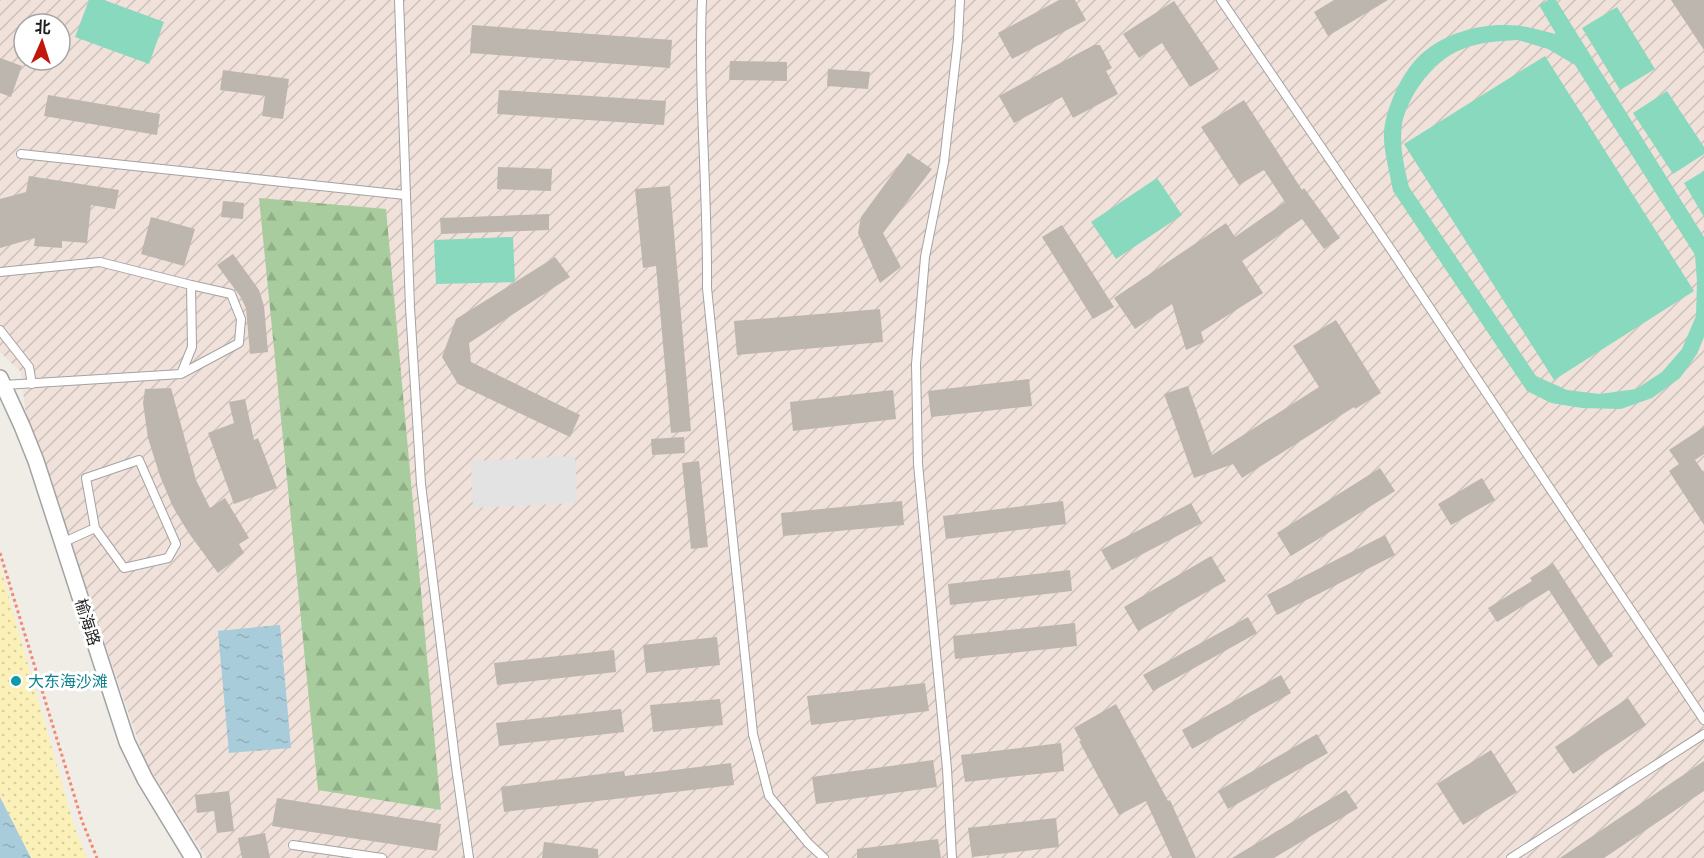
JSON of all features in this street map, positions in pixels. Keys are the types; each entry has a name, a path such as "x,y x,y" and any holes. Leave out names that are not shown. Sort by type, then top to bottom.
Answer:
{"street":[{"name":"榆海路","path":"2,382 36,461 127,742 145,779 193,858"}],"lane":[{"path":"399,0 405,195 421,484 469,858"},
{"path":"702,0 700,57 707,223 707,288 753,734 769,796 808,843 824,858"},
{"path":"952,858 947,769 918,464 916,364 925,256 944,162 958,39 960,0"},
{"path":"1221,0 1394,254 1704,720"},
{"path":"21,154 405,195"},
{"path":"0,272 100,262 231,294 241,319 239,343 181,374 32,384 2,382"},
{"path":"181,374 192,346 191,285"},
{"path":"0,330 29,367 32,384"},
{"path":"139,460 176,544 168,558 124,568 95,528 86,478 139,460"},
{"path":"62,543 95,528"},
{"path":"1511,858 1704,734"},
{"path":"293,845 382,858"}],"path":[{"path":"0,554 82,821 97,858"}],"shaded area":[{"path":"0,0 1704,0 1704,858 206,858 145,761 25,409 21,372 0,352"},
{"path":"575,456 577,503 473,508 471,461"}],"green space":[{"path":"89,0 104,0 164,22 149,64 75,37"},
{"path":"1548,0 1556,0 1704,237 1704,337 1697,354 1680,378 1652,398 1621,409 1582,408 1551,403 1527,391 1393,191 1387,162 1384,132 1388,111 1403,77 1417,58 1443,39 1485,26 1519,26 1556,34 1539,5","holes":["1518,40 1548,49 1575,65 1695,255 1696,316 1682,349 1662,372 1636,389 1600,394 1567,390 1536,376 1409,187 1402,148 1402,124 1411,99 1429,73 1451,55 1474,45"]},
{"path":"1617,7 1655,69 1620,90 1582,28"},
{"path":"1545,56 1694,291 1554,380 1404,144"},
{"path":"1667,91 1704,147 1704,154 1673,174 1633,113"},
{"path":"1704,171 1704,217 1684,183"},
{"path":"1157,178 1182,215 1116,259 1091,222"},
{"path":"259,198 386,209 441,810 318,790"},
{"path":"513,237 515,282 436,284 434,240"}],"sand":[{"name":"大东海沙滩","path":"0,566 75,829 87,858 31,858 0,797"}],"water":[{"path":"280,625 291,748 229,753 218,631"},
{"path":"0,797 31,858 0,858"}],"building":[{"path":"1059,0 1075,0 1086,20 1012,59 998,33"},
{"path":"1334,0 1388,0 1328,36 1314,12"},
{"path":"1671,0 1704,0 1704,50"},
{"path":"1174,1 1219,69 1190,87 1162,43 1139,58 1123,34"},
{"path":"472,25 672,40 670,68 470,53"},
{"path":"1094,45 1100,45 1112,68 1106,71 1118,94 1073,118 1062,97 1014,123 999,96"},
{"path":"0,58 12,62 12,72 20,72 11,97 0,93"},
{"path":"730,61 787,62 787,81 729,80"},
{"path":"828,69 870,72 868,89 827,86"},
{"path":"223,70 289,79 283,119 262,116 265,96 220,90"},
{"path":"499,90 666,101 664,125 497,114"},
{"path":"48,95 160,114 157,135 44,116"},
{"path":"1244,100 1302,190 1304,188 1340,238 1324,249 1302,219 1242,261 1263,293 1201,332 1204,342 1186,350 1172,304 1135,329 1114,298 1226,223 1235,237 1285,202 1264,170 1239,185 1201,127"},
{"path":"908,153 932,169 883,233 901,267 880,283 858,233 861,217"},
{"path":"498,167 552,169 551,191 497,189"},
{"path":"29,176 119,190 115,209 91,205 87,243 62,241 62,248 34,246 35,238 0,248 0,199 26,192"},
{"path":"670,186 691,431 671,433 656,266 643,268 635,189"},
{"path":"223,201 244,203 243,219 221,217"},
{"path":"549,214 549,230 441,234 440,218"},
{"path":"151,217 195,229 184,266 141,254"},
{"path":"1062,225 1114,307 1093,319 1042,237"},
{"path":"233,254 259,290 264,306 268,352 250,354 246,308 217,265"},
{"path":"555,257 570,277 469,343 471,362 580,415 570,437 458,384 442,357 456,319"},
{"path":"880,309 883,342 737,355 734,321"},
{"path":"1336,320 1381,393 1355,409 1354,407 1242,478 1233,464 1194,478 1164,394 1188,386 1212,455 1319,387 1293,346"},
{"path":"1029,379 1032,406 931,417 928,391"},
{"path":"171,388 196,480 210,508 225,498 249,538 239,544 244,553 218,573 173,507 148,438 143,403 145,389"},
{"path":"893,390 896,419 793,431 790,402"},
{"path":"245,399 254,440 258,438 277,488 234,504 208,433 234,423 229,402"},
{"path":"1704,427 1704,454 1695,460 1704,473 1704,525 1669,471 1679,464 1669,450"},
{"path":"684,437 685,453 652,455 651,439"},
{"path":"699,461 708,547 691,549 682,463"},
{"path":"1380,468 1395,491 1291,556 1277,533"},
{"path":"1482,478 1495,500 1451,525 1438,504"},
{"path":"902,501 904,525 783,536 781,513"},
{"path":"1063,501 1066,524 946,539 943,516"},
{"path":"1191,503 1202,523 1112,570 1101,550"},
{"path":"1385,535 1395,555 1277,615 1267,595"},
{"path":"1211,556 1226,581 1138,631 1124,607"},
{"path":"1553,563 1613,656 1598,666 1549,590 1497,622 1488,608 1532,581 1530,578"},
{"path":"1070,570 1072,591 950,605 948,584"},
{"path":"1248,617 1257,633 1153,691 1143,675"},
{"path":"1075,623 1077,646 955,659 953,636"},
{"path":"717,637 720,665 646,673 643,645"},
{"path":"614,650 616,672 497,685 494,663"},
{"path":"1281,675 1291,693 1192,749 1182,730"},
{"path":"925,683 929,711 811,725 807,696"},
{"path":"1628,698 1646,725 1573,774 1555,747"},
{"path":"720,699 723,725 653,732 650,705"},
{"path":"1116,704 1168,801 1170,800 1196,858 1172,858 1146,801 1119,815 1079,741 1081,741 1074,728"},
{"path":"621,709 624,732 499,746 496,723"},
{"path":"1317,734 1328,753 1228,809 1218,791"},
{"path":"1061,743 1064,771 965,782 961,755"},
{"path":"1491,750 1517,792 1463,825 1437,784"},
{"path":"933,760 937,787 816,804 812,777"},
{"path":"1704,761 1704,791 1604,858 1560,858"},
{"path":"731,763 734,785 504,812 501,787 624,771 625,776"},
{"path":"1346,790 1358,808 1274,858 1232,858"},
{"path":"229,791 234,831 217,833 214,811 197,813 195,795"},
{"path":"277,798 441,824 437,851 272,826"},
{"path":"1056,818 1059,847 972,857 968,828"},
{"path":"265,833 270,858 242,858 238,838"},
{"path":"938,839 941,858 857,858 857,849"},
{"path":"544,842 598,849 598,858 542,858"}],"place":[{"name":"大东海沙滩","path":"16,681"}]}
